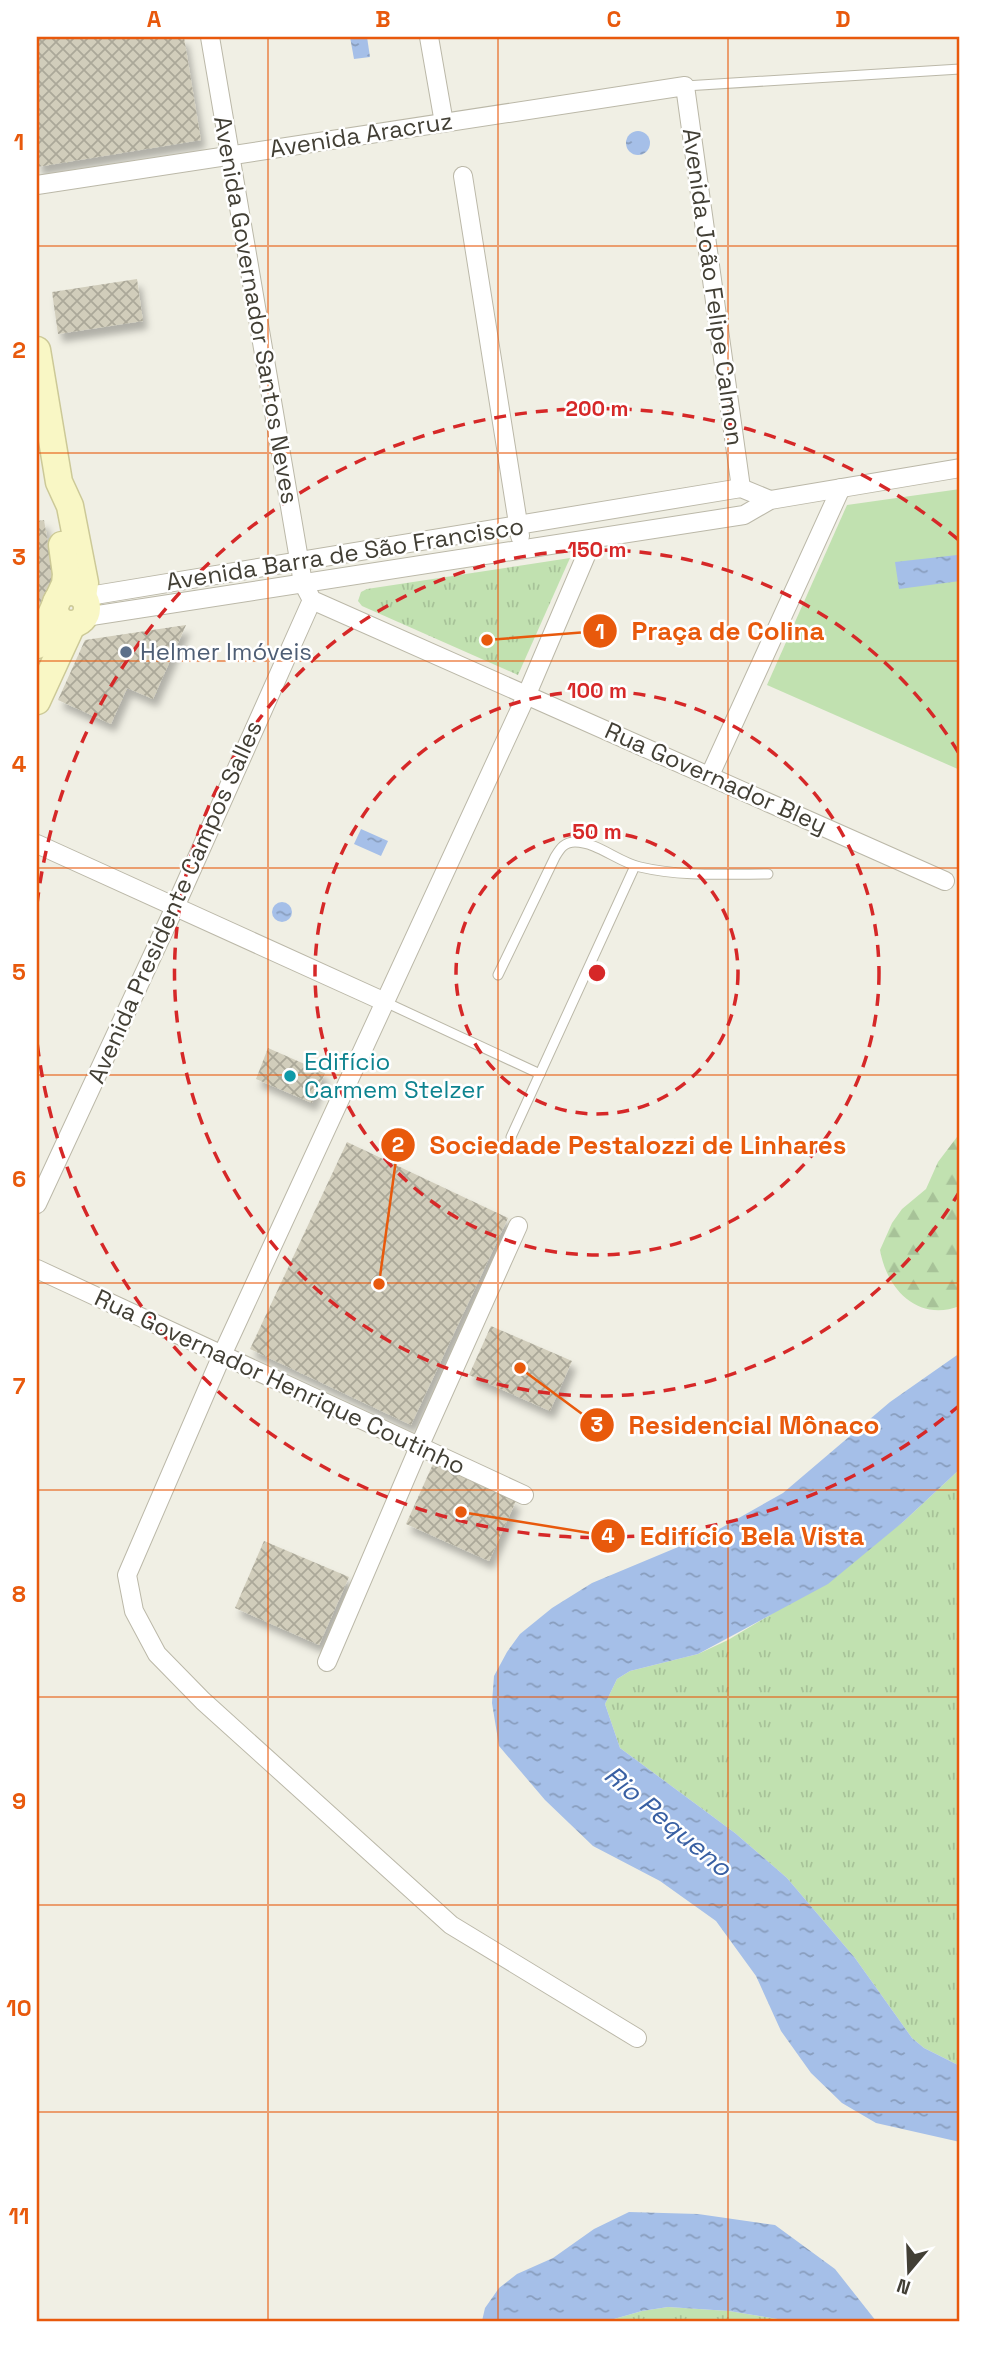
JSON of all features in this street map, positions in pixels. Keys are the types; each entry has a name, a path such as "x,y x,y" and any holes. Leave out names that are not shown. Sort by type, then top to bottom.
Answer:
{"main road":[{"path":"37,350 59,482 70,506 85,583 80,613 37,701"},
{"path":"37,645 65,584 66,574 55,506 59,482"},
{"path":"57,602 55,607 62,621 80,613"}],"street":[{"name":"Avenida Governador Santos Neves","path":"210,37 303,583"},
{"path":"429,37 444,122"},
{"name":"Avenida Aracruz","path":"37,185 685,86"},
{"name":"Avenida João Felipe Calmon","path":"685,86 741,488"},
{"path":"463,176 522,550"},
{"name":"Avenida Barra de São Francisco","path":"80,613 303,583 744,516 770,499 960,468"},
{"name":"Avenida Barra de São Francisco","path":"80,613 299,562 517,525 741,488 770,499"},
{"path":"710,775 841,488"},
{"path":"593,539 527,694 222,1355 127,1575 134,1611 157,1654 203,1701 451,1925 637,2038"},
{"path":"303,583 312,600"},
{"name":"Rua Governador Bley","path":"312,600 945,881"},
{"name":"Avenida Presidente Campos Salles","path":"37,1204 175,907 312,600"},
{"path":"37,844 385,1002"},
{"path":"327,1662 518,1226"},
{"name":"Rua Governador Henrique Coutinho","path":"37,1269 524,1495"}],"lane":[{"path":"685,86 960,69"},
{"path":"498,975 555,858 564,845 574,842 585,844 635,866 668,873 768,874"},
{"path":"511,1137 635,866"},
{"path":"385,1002 540,1073"}],"green space":[{"path":"960,489 960,770 767,685 847,505"},
{"path":"570,558 518,675 362,606 358,601 361,592 367,589"},
{"path":"960,1133 960,1306 931,1310 918,1306 897,1290 884,1265 880,1250 892,1223 902,1209 926,1189 938,1162"},
{"path":"960,1469 960,2066 924,2048 912,2038 855,1958 787,1878 735,1833 620,1748 605,1704 617,1679 630,1671 698,1654 770,1615 903,1522"},
{"path":"668,2307 729,2311 790,2321 607,2321"}],"water":[{"path":"350,37 367,37 370,57 354,59"},
{"path":"638,131 647,134 650,143 647,152 638,155 629,152 626,143 629,134"},
{"path":"957,555 960,581 899,589 895,562"},
{"path":"361,829 388,841 381,856 354,844"},
{"path":"282,902 289,905 292,912 289,919 282,922 275,919 272,912 275,905"},
{"name":"Rio Pequeno","path":"960,1353 960,1469 903,1522 828,1584 698,1654 630,1671 617,1679 605,1704 620,1748 735,1833 787,1878 855,1958 912,2038 924,2048 960,2066 960,2142 876,2123 842,2103 811,2073 781,2031 756,1976 716,1921 660,1881 593,1846 545,1800 499,1746 492,1703 494,1676 507,1652 520,1634 552,1608 592,1583 714,1532 783,1493 890,1402"},
{"path":"629,2212 698,2214 775,2225 835,2269 876,2321 790,2321 729,2311 668,2307 607,2321 482,2321 485,2308 499,2288 517,2274 553,2258 594,2229"}],"building":[{"path":"37,37 184,37 201,140 37,167"},
{"path":"137,279 143,321 58,334 52,292"},
{"path":"44,520 54,579 44,602 37,603 37,521"},
{"name":"Helmer Imóveis","path":"186,625 153,699 127,688 111,724 58,700 85,640"},
{"name":"Edifício Carmem Stelzer","path":"268,1048 325,1073 312,1103 256,1079"},
{"path":"347,1142 508,1218 411,1425 250,1349"},
{"path":"491,1326 572,1361 550,1411 469,1375"},
{"path":"433,1464 516,1501 489,1561 406,1524"},
{"path":"264,1541 349,1577 319,1645 235,1608"}],"place":[{"name":"Praça de Colina","path":"487,640"},
{"name":"Helmer Imóveis","path":"126,652"},
{"name":"Edifício Carmem Stelzer","path":"290,1076"},
{"name":"Sociedade Pestalozzi de Linhares","path":"379,1284"},
{"name":"Residencial Mônaco","path":"520,1368"},
{"name":"Edifício Bela Vista","path":"461,1512"}]}
